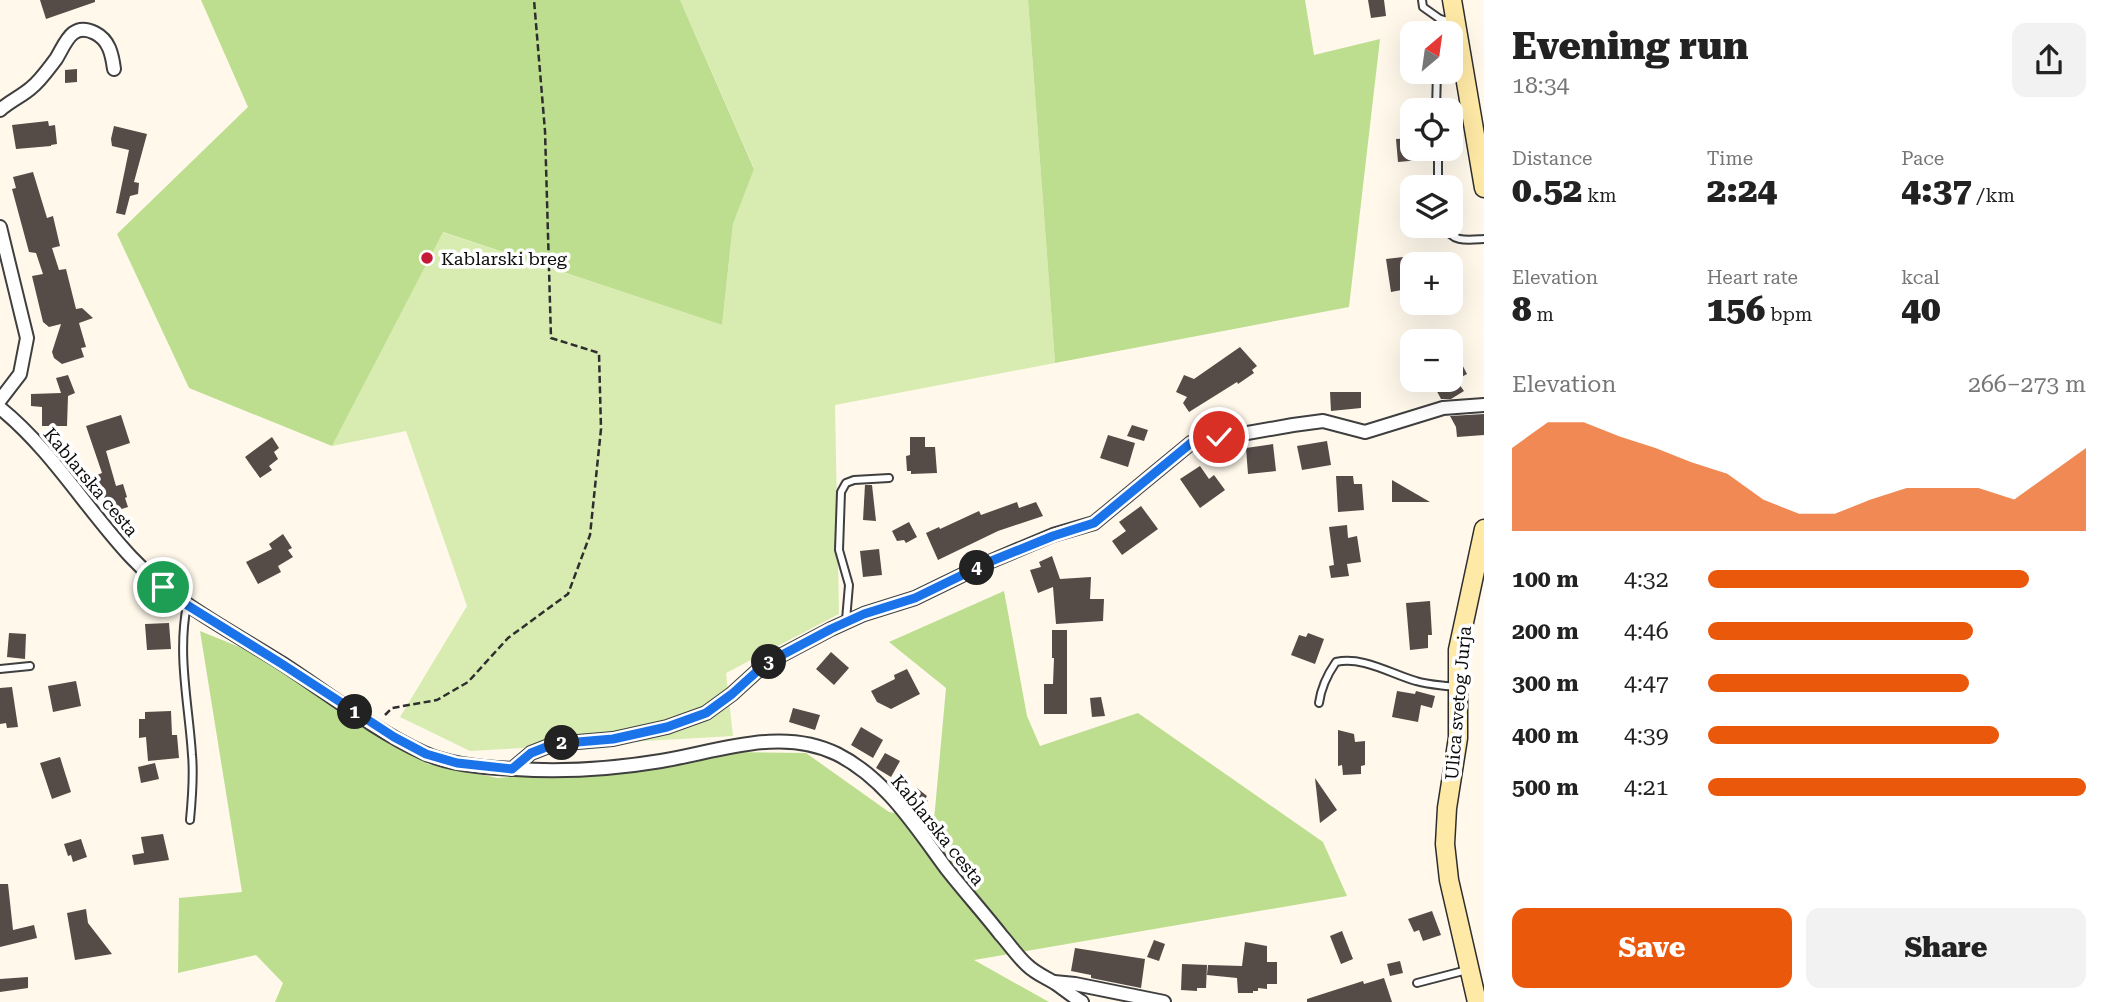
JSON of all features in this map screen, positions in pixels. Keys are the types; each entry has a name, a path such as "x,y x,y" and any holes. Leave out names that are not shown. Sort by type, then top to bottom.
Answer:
{"main road":[{"path":"1448,21 1452,0"},
{"path":"1463,75 1480,137 1484,188"},
{"name":"Ulica svetog Jurja","path":"1476,1002 1450,880 1446,844 1447,808 1458,738 1458,650 1484,529"}],"street":[{"path":"0,110 31,88 74,33 92,31 104,39 113,57 114,69"},
{"path":"0,227 27,338 20,374 0,400"},
{"path":"512,769 531,753 554,744 613,739 667,727 706,713 765,664 846,622 915,598 989,562 1094,523 1191,443 1323,422 1365,432 1443,408 1484,405"},
{"name":"Kablarska cesta","path":"0,408 43,448 134,560 187,605 376,726 426,754 457,763 512,769 570,771 660,762 731,746 773,741 801,743 835,753 883,788 1026,965 1082,1002"},
{"name":"Kablarska cesta","path":"1054,982 1164,1002"}],"lane":[{"path":"1422,0 1423,7 1448,21"},
{"path":"1455,238 1484,239"},
{"path":"846,622 849,585 839,550 841,492 846,483 854,480 889,478"},
{"path":"187,605 183,640 192,757 190,820"},
{"path":"1319,703 1330,671 1336,662 1346,660 1383,669 1418,682 1457,687"},
{"path":"0,669 30,666"},
{"path":"1417,984 1469,969"}],"path":[{"path":"376,726 392,708 437,700 468,682 508,638 568,594 590,535 601,429 599,352 551,338 545,131 534,0"}],"green space":[{"path":"201,0 680,0 754,169 733,224 722,325 443,232 332,446 189,388 117,234 248,107"},
{"path":"680,0 1028,0 1055,363 835,405 839,614 726,673 733,736 470,751 400,717 467,606 406,431 332,446 442,232 722,325 733,224 754,168"},
{"path":"1028,0 1305,0 1314,55 1380,39 1349,307 1055,363"},
{"path":"1004,591 1027,716 1040,746 1138,713 1323,842 1347,896 974,960 1049,1002 275,1002 283,983 256,955 178,973 179,898 242,892 200,631 264,657 428,764 498,778 735,752 806,753 889,812 934,820 946,688 889,642"}],"building":[{"path":"40,0 95,0 95,2 46,19"},
{"path":"1368,0 1384,0 1386,16 1371,18"},
{"path":"77,69 77,82 65,83 65,70"},
{"path":"48,121 49,126 55,125 57,144 16,149 12,125"},
{"path":"114,126 147,134 134,182 139,183 138,194 130,196 125,215 116,213 129,150 112,146"},
{"path":"1396,139 1400,139 1400,161 1409,161 1398,162"},
{"path":"33,172 47,218 53,216 60,246 52,248 59,270 66,269 76,309 82,308 93,318 79,323 86,347 81,348 84,357 62,364 54,358 52,352 61,324 49,327 43,322 32,276 43,274 36,253 29,252 12,189 16,188 13,177"},
{"path":"1400,257 1400,290 1391,292 1386,259"},
{"path":"1240,347 1257,366 1252,370 1254,373 1189,412 1183,403 1187,397 1176,392 1184,375 1194,379"},
{"path":"68,375 75,393 68,396 67,426 42,426 42,407 31,406 31,394 61,393 56,378"},
{"path":"1330,392 1361,392 1361,408 1331,411"},
{"path":"1437,392 1462,392 1451,399 1441,399"},
{"path":"1484,414 1484,435 1457,437 1456,427 1450,416"},
{"path":"121,415 130,443 106,451 116,486 123,484 128,507 109,513 97,475 102,473 86,426"},
{"path":"1132,425 1148,430 1144,441 1127,436"},
{"path":"1108,435 1135,443 1128,467 1100,458"},
{"path":"272,437 279,448 274,452 278,459 269,466 272,470 260,478 245,457"},
{"path":"910,437 925,437 925,447 935,447 937,473 911,474 911,471 907,471 906,456 910,455"},
{"path":"1327,441 1331,465 1302,470 1297,446"},
{"path":"1273,444 1276,471 1248,474 1246,448"},
{"path":"1200,466 1209,479 1214,475 1225,490 1200,508 1180,479"},
{"path":"1336,476 1353,476 1354,484 1362,484 1364,510 1338,512"},
{"path":"1392,480 1430,502 1392,502"},
{"path":"865,485 872,485 876,521 863,520"},
{"path":"1017,502 1019,508 1036,502 1043,516 998,531 938,560 926,533 979,511 981,515"},
{"path":"1141,506 1158,529 1122,555 1112,541 1126,531 1119,522"},
{"path":"909,522 917,537 906,543 904,540 897,541 892,531"},
{"path":"1347,525 1348,538 1357,536 1361,562 1347,564 1349,576 1331,578 1329,566 1334,565 1329,527"},
{"path":"283,534 292,548 288,550 293,557 278,566 281,572 258,584 246,562 272,549 269,544"},
{"path":"879,549 882,575 863,577 860,551"},
{"path":"1052,556 1060,579 1091,577 1090,599 1104,599 1103,621 1056,624 1053,587 1038,593 1030,570 1041,567 1039,562"},
{"path":"1430,601 1432,635 1428,635 1428,648 1410,650 1406,603"},
{"path":"169,623 171,649 147,650 145,624"},
{"path":"1052,630 1067,630 1067,714 1044,714 1044,684 1053,684"},
{"path":"9,633 26,634 25,659 7,657"},
{"path":"1308,633 1324,639 1315,664 1291,655 1299,635 1306,637"},
{"path":"831,652 849,668 834,685 816,669"},
{"path":"907,669 920,694 891,709 877,702 871,691 895,679 894,675"},
{"path":"76,681 81,706 53,712 48,686"},
{"path":"12,687 18,727 7,728 6,723 0,724 0,688"},
{"path":"1397,691 1415,694 1416,691 1435,696 1432,708 1421,705 1418,722 1392,717"},
{"path":"1101,697 1105,716 1092,717 1090,698"},
{"path":"793,708 820,715 815,730 789,722"},
{"path":"171,711 172,735 177,735 179,758 148,761 146,737 139,738 139,719 145,719 145,712"},
{"path":"861,727 883,740 873,758 851,745"},
{"path":"1338,730 1354,734 1355,742 1365,741 1365,765 1361,766 1361,774 1343,775 1342,765 1338,766"},
{"path":"885,753 900,761 891,777 876,768"},
{"path":"60,757 71,792 52,799 40,763"},
{"path":"155,763 159,779 141,783 138,767"},
{"path":"1315,778 1337,810 1320,823"},
{"path":"917,788 927,796 925,799 928,801 920,811 915,811 906,801"},
{"path":"163,834 169,860 134,865 132,855 144,853 141,837"},
{"path":"81,839 87,857 73,862 64,844"},
{"path":"0,884 8,884 13,930 34,925 37,938 0,947"},
{"path":"86,909 88,923 112,954 75,960 67,913"},
{"path":"1432,911 1441,935 1423,941 1419,930 1414,932 1408,919"},
{"path":"1342,931 1353,959 1341,964 1330,936"},
{"path":"1154,940 1165,944 1159,961 1147,957"},
{"path":"1245,942 1267,946 1267,962 1277,962 1277,984 1267,984 1267,989 1258,988 1258,991 1253,993 1238,993 1237,978 1207,975 1208,965 1242,966"},
{"path":"1075,948 1145,959 1141,988 1071,971"},
{"path":"1400,961 1403,973 1390,976 1387,964"},
{"path":"1182,964 1207,965 1206,988 1197,988 1197,991 1181,990"},
{"path":"28,977 28,988 0,992 0,979"},
{"path":"1384,978 1392,1002 1307,1002 1307,999 1363,981 1364,984"}],"place":[{"name":"Kablarski breg","path":"427,258"}],"route":[{"path":"163,587 394,737 426,754 457,763 512,769 531,753 554,744 613,739 667,727 706,713 765,664 831,629 864,614 915,598 989,562 1053,536 1094,523 1191,443 1219,437"}]}
